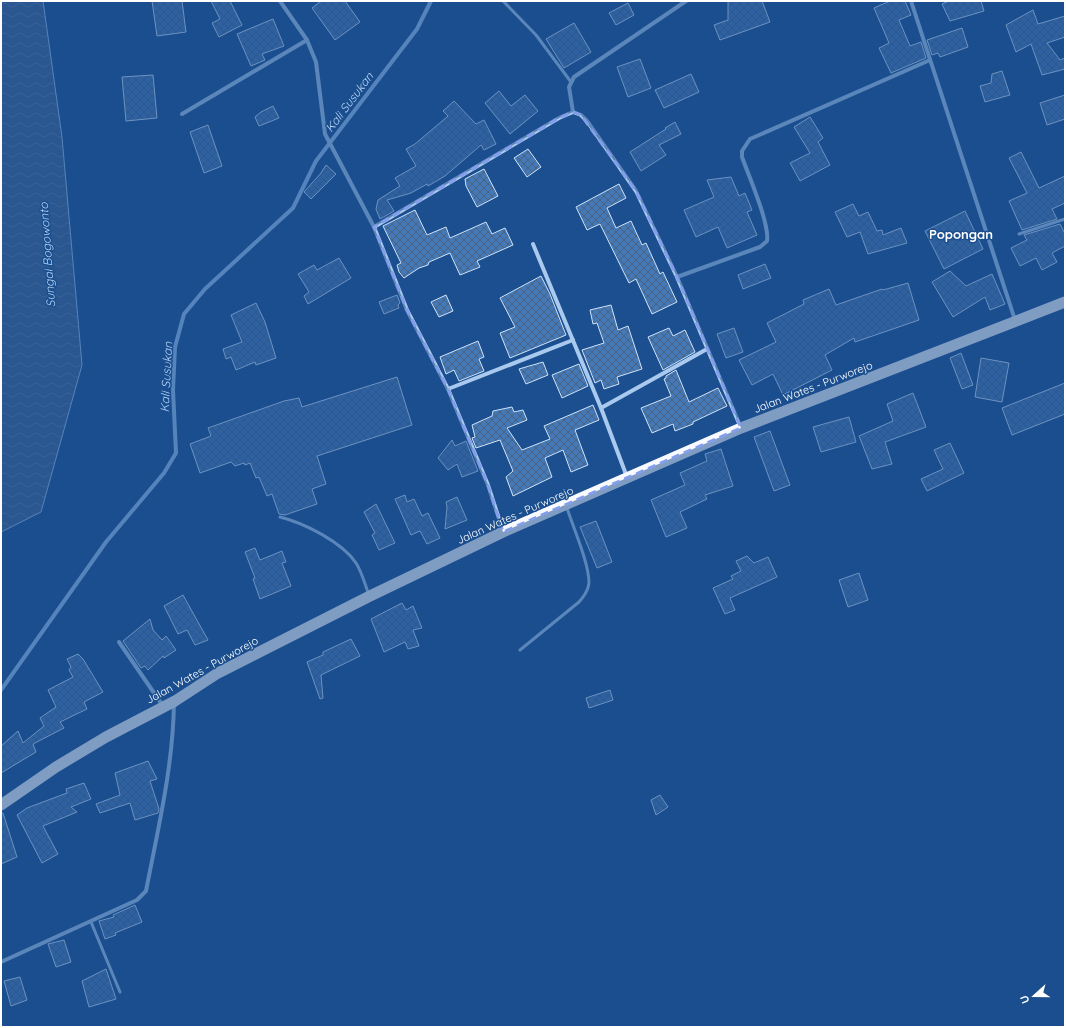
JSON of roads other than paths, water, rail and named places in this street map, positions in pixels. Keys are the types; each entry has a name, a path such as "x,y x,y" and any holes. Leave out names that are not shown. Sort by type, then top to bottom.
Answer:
{"highway":[{"name":"Jalan Wates - Purworejo","path":"1,805 56,767 94,744 174,701 218,673 370,596 503,532 566,506 741,428 1065,302"}],"street":[{"path":"280,1 306,40 316,62 325,134 374,227 407,310 448,389 488,485 503,532"},
{"path":"573,112 569,87 574,77 686,1"},
{"path":"911,1 1015,322"},
{"path":"182,114 306,40"},
{"path":"677,277 760,247 767,241 767,231 742,156 742,151 750,139 930,60"},
{"path":"374,227 559,118 573,112 581,115 587,121 630,181 677,277 741,428"},
{"path":"533,244 601,408 627,479"},
{"path":"448,389 573,340"},
{"path":"601,408 708,349"},
{"path":"119,642 163,707"},
{"path":"1,962 92,922 137,900 146,891 166,790 174,735 174,701"}],"lane":[{"path":"503,1 536,35 571,82"},
{"path":"1019,234 1065,219"},
{"path":"520,650 579,602 586,594 589,584 587,572 566,506"},
{"path":"280,517 292,520 337,544 356,563 370,596"},
{"path":"92,922 120,992"}],"water":[{"name":"Sungai Bogowonto","path":"1,1 43,1 62,137 82,365 41,512 1,532"}],"waterway":[{"name":"Kali Susukan","path":"1,690 106,542 164,473 176,453 173,390 175,347 184,314 205,289 293,208 316,161 417,29 431,1"}],"district":[{"name":"Popongan","path":"961,234"}]}
